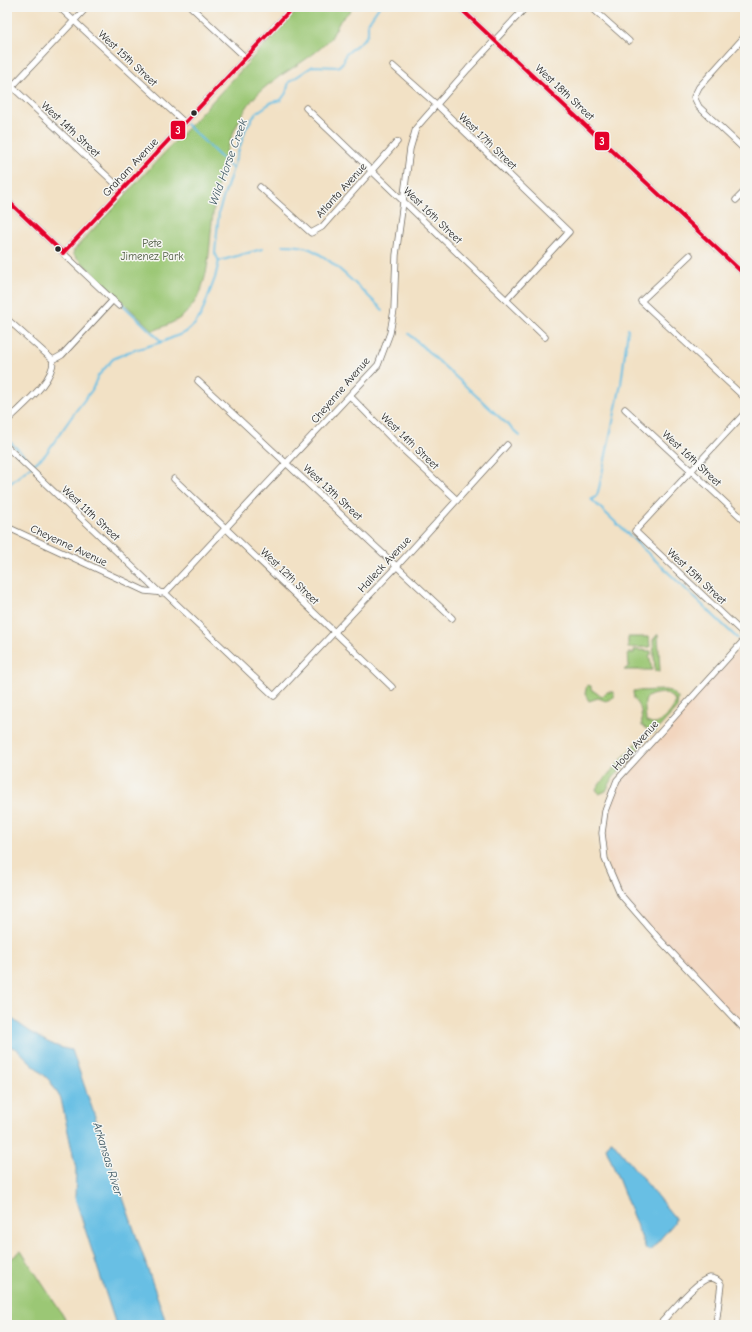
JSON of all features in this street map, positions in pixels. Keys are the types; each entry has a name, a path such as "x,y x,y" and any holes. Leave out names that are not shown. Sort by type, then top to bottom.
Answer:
{"street":[{"name":"West 15th Street","path":"59,7 185,124"},
{"path":"7,92 87,7"},
{"path":"191,7 246,58"},
{"name":"Graham Avenue","path":"63,253 293,7"},
{"name":"West 18th Street","path":"459,7 745,275"},
{"path":"437,105 526,7"},
{"path":"591,7 629,41"},
{"path":"745,36 699,87 694,97 699,107 745,150"},
{"name":"West 17th Street","path":"393,66 437,105 569,232 506,299"},
{"name":"West 14th Street","path":"7,82 122,190"},
{"name":"Cheyenne Avenue","path":"9,528 146,591 163,593 227,529 378,365 390,333 394,310 396,255 410,149 416,128 437,105"},
{"name":"West 16th Street","path":"306,108 372,171 404,199 546,337"},
{"name":"Atlanta Avenue","path":"260,187 312,234 322,226 397,142"},
{"path":"736,200 745,191"},
{"path":"7,200 119,306"},
{"path":"690,254 641,300 745,398"},
{"path":"53,360 62,355 113,300"},
{"path":"7,319 53,360 53,366 49,378 9,419"},
{"name":"West 13th Street","path":"198,381 288,463 452,618"},
{"name":"West 14th Street","path":"350,396 397,444 457,500"},
{"name":"West 16th Street","path":"625,409 745,521"},
{"path":"691,471 745,413"},
{"name":"Halleck Avenue","path":"274,696 397,566 507,445"},
{"name":"West 11th Street","path":"7,447 72,510 274,696"},
{"name":"West 15th Street","path":"691,471 635,531 745,635"},
{"name":"West 12th Street","path":"174,479 392,687"},
{"name":"Hood Avenue","path":"745,639 617,780 605,811 602,833 605,860 620,894 660,940 745,1030"},
{"path":"659,1325 700,1283 711,1278 716,1279 721,1284 716,1325"}],"shaded area":[{"path":"745,642 745,1030 628,905 609,871 602,833 605,811 615,785"}],"green space":[{"name":"Pete Jimenez Park","path":"300,7 354,7 340,21 331,38 324,45 271,82 253,99 245,110 238,122 228,147 220,173 213,214 207,267 200,292 194,303 182,317 153,331 73,254 74,250"},
{"path":"658,634 660,671 655,671 653,640"},
{"path":"628,637 649,637 650,647 628,648"},
{"path":"634,650 640,650 640,652 641,650 651,651 651,655 649,655 652,670 624,670 629,666 628,653 634,653"},
{"path":"587,685 591,686 591,689 602,697 607,692 614,692 614,697 606,701 598,698 589,701 585,694"},
{"path":"633,691 670,691 678,698 677,708 654,733 642,726 641,710 634,699","holes":["666,693 675,700 674,707 661,721 654,724 646,722 645,704 648,697 651,695"]},
{"path":"636,743 638,747 637,752 613,778 606,791 599,794 596,789 598,786"},
{"path":"21,1251 64,1317 67,1325 7,1325 7,1262"}],"water":[{"name":"Arkansas River","path":"7,1015 46,1041 72,1050 167,1325 116,1325 75,1198 76,1169 61,1099 50,1081 17,1049 7,1045"},
{"path":"610,1141 612,1141 675,1218 674,1223 650,1251 646,1249 606,1148"}],"waterway":[{"name":"Wild Horse Creek","path":"7,486 45,455 92,390 98,376 113,359 128,352 162,342 186,332 195,324 201,315 215,278 219,261 215,253 219,211 246,128 256,113 272,102 281,100 286,93 289,82 313,66 338,67 344,61 345,55 365,38 368,33 368,23 379,7"},
{"path":"186,124 233,169"},
{"path":"283,245 303,247 319,254 338,268 383,310"},
{"path":"219,261 262,249"},
{"path":"121,303 162,342"},
{"path":"592,500 597,495 599,488 621,384 628,329"},
{"path":"409,334 520,436"},
{"path":"7,439 33,464"},
{"path":"591,499 737,638"}],"transit line":[{"name":"3","path":"63,253 293,7"},
{"name":"3","path":"459,7 745,275"},
{"name":"3","path":"7,200 63,253"}]}
